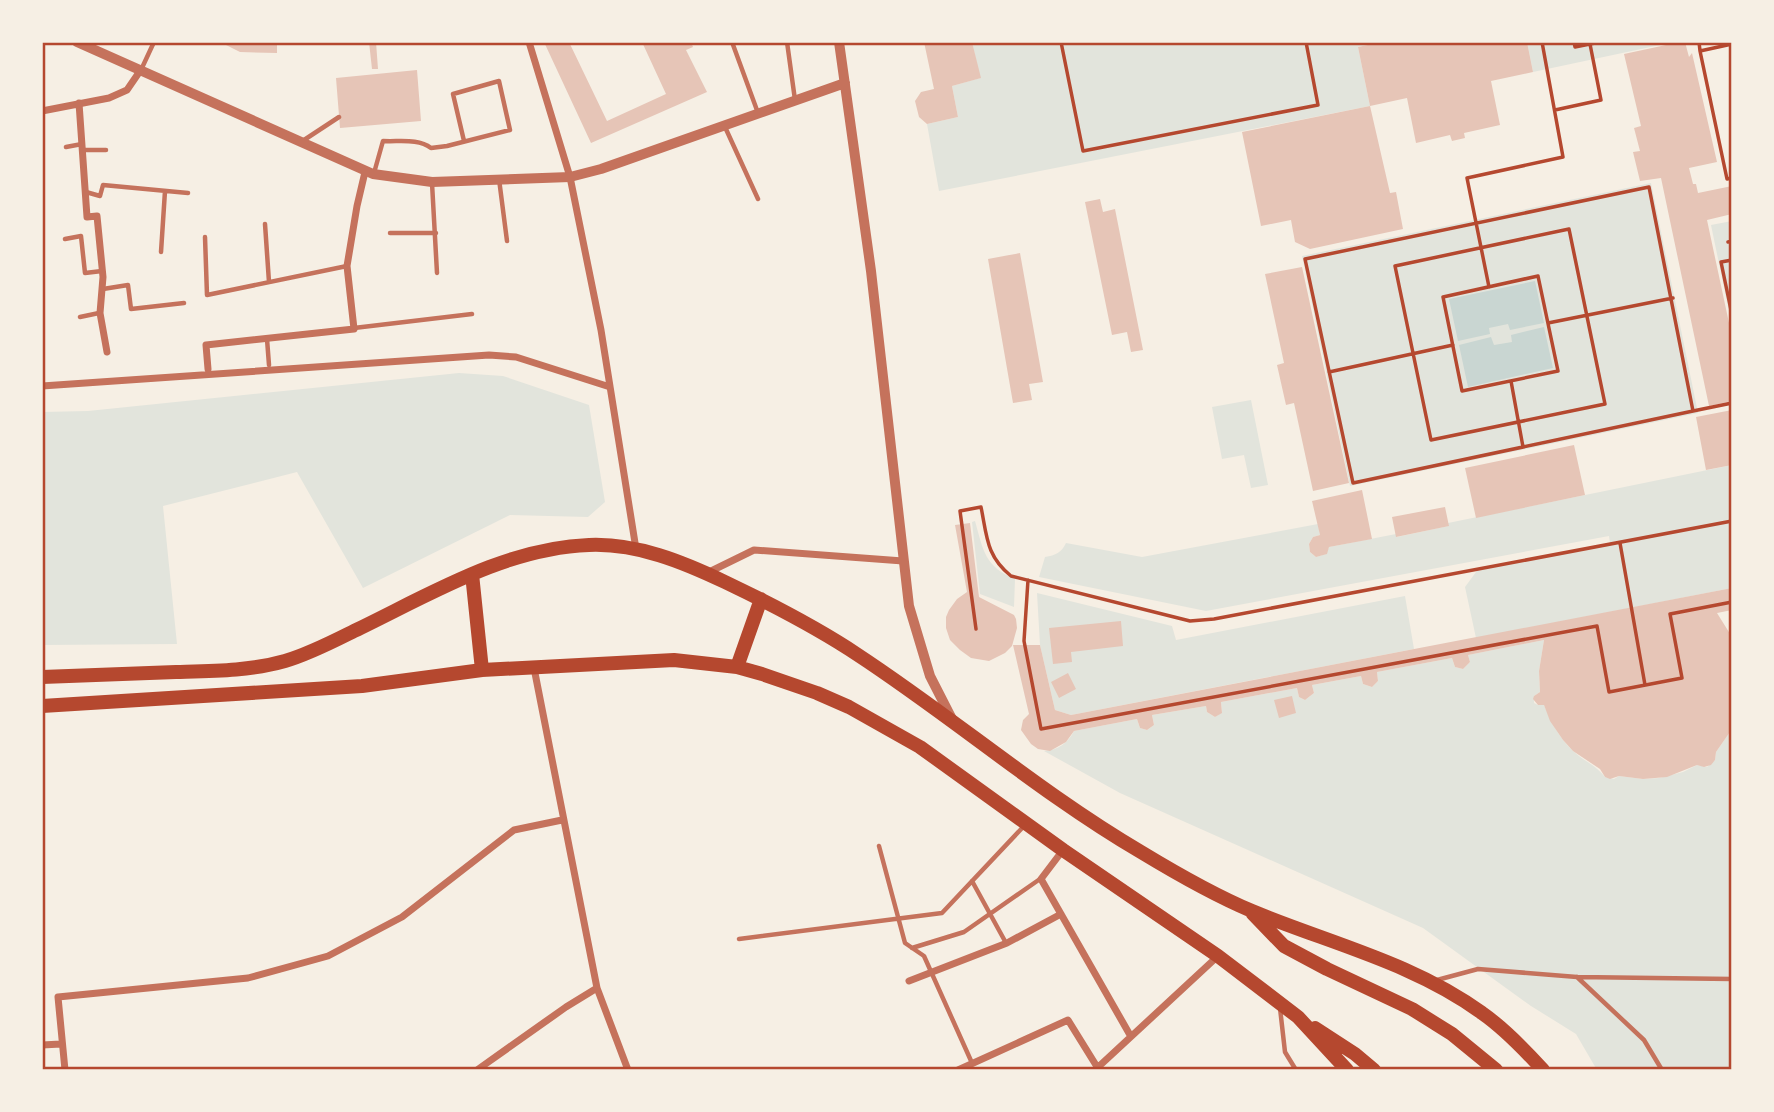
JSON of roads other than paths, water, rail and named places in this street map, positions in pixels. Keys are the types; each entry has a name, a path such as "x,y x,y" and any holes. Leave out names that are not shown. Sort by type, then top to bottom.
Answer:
{"main road":[{"path":"42,677 228,670 264,666 289,660 328,644 472,574 518,557 560,547 593,544 636,549 706,573 761,599 856,653 1060,799 1140,852 1250,910 1342,944 1431,982 1480,1011 1510,1035 1544,1070"},
{"path":"472,574 482,670"},
{"path":"737,667 761,599"},
{"path":"42,706 362,686 482,670 674,660 737,667 817,693 885,725 920,747 1063,850 1218,956 1279,1004 1355,1054 1374,1070"},
{"path":"1250,910 1284,946 1412,1009 1452,1034 1496,1070"},
{"path":"1298,1017 1347,1070"}],"street":[{"path":"77,42 369,173 432,182 570,177 601,169 845,83"},
{"path":"530,42 570,177 610,387 636,549"},
{"path":"839,42 871,271 909,606 930,676 953,721"},
{"path":"42,111 109,98 127,90 140,71"},
{"path":"79,103 88,217 97,216 103,271 100,313 107,352"},
{"path":"208,369 206,345 354,328 347,266 357,206 369,173"},
{"path":"42,386 489,355 516,357 610,387"},
{"path":"706,573 754,550 903,561"},
{"path":"534,668 597,988 628,1070"},
{"path":"65,1070 58,997 248,978 328,956 402,917 514,830 562,820"},
{"path":"1063,850 1041,879 1130,1035"},
{"path":"909,981 1007,943 1061,914"},
{"path":"958,1070 1068,1020 1097,1070 1130,1035 1218,956"},
{"path":"477,1070 566,1006 597,988"},
{"path":"42,1045 61,1044"}],"lane":[{"path":"140,71 154,42"},
{"path":"732,42 759,114"},
{"path":"787,42 795,101"},
{"path":"369,173 383,141 425,143 431,148 464,141 510,130 499,81 453,94 464,141"},
{"path":"300,142 339,117"},
{"path":"724,126 758,199"},
{"path":"66,147 106,150"},
{"path":"499,179 506,241"},
{"path":"432,182 437,273"},
{"path":"85,191 100,195 103,185 188,193"},
{"path":"161,252 165,191"},
{"path":"265,224 268,282"},
{"path":"390,233 436,233"},
{"path":"65,239 81,236 85,274 103,271"},
{"path":"205,237 207,295 347,266"},
{"path":"103,289 128,285 131,309 184,303"},
{"path":"80,317 100,313"},
{"path":"354,328 472,314"},
{"path":"267,338 269,365"},
{"path":"739,939 942,913 1027,823"},
{"path":"879,846 905,943 924,956 972,1064"},
{"path":"912,948 964,932 1041,879"},
{"path":"972,881 1007,943"},
{"path":"1431,982 1478,969 1577,976 1732,979"},
{"path":"1577,976 1644,1040 1662,1070"},
{"path":"1279,1004 1285,1052 1296,1070"}]}
